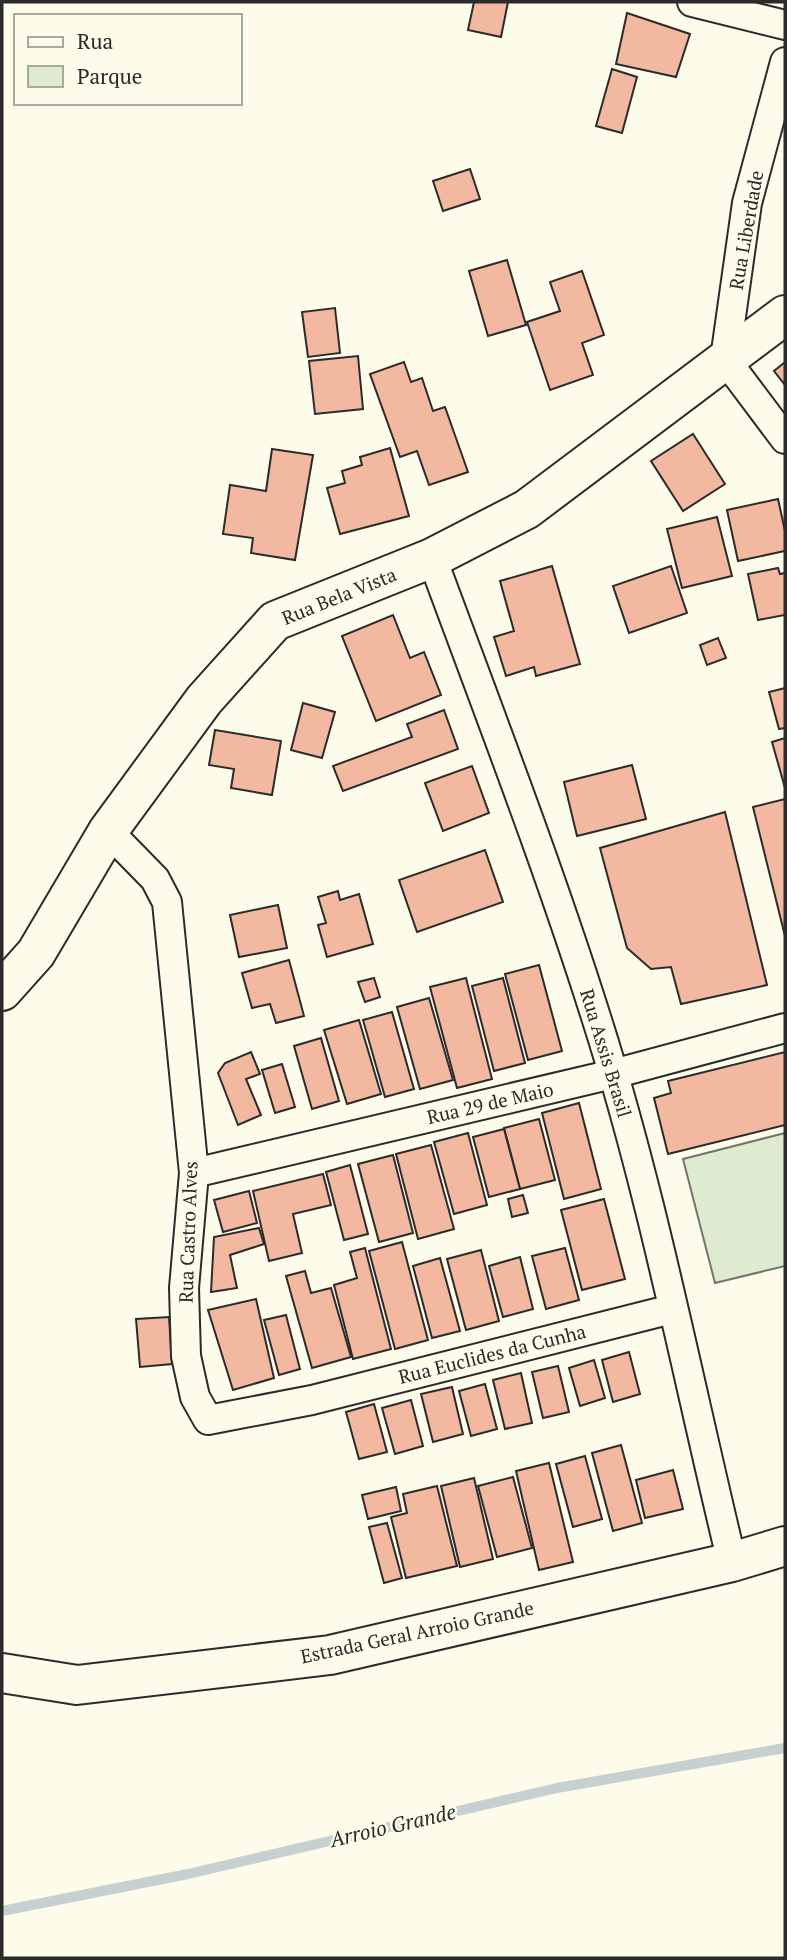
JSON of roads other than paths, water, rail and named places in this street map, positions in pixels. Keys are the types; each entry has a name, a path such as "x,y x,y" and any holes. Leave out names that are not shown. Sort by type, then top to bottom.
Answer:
{"street":[{"path":"692,2 785,25"},
{"name":"Rua Liberdade","path":"725,359 747,203 785,62"},
{"name":"Rua Bela Vista","path":"2,991 36,953 108,831 204,700 275,621 432,558 527,509 785,315"},
{"path":"725,359 785,439"},
{"name":"Rua Assis Brasil","path":"432,558 597,1018 639,1163 732,1562"},
{"name":"Rua Castro Alves","path":"108,831 155,878 167,902 194,1173 184,1288 186,1356 195,1397 208,1420 312,1400"},
{"name":"Rua 29 de Maio","path":"194,1173 613,1074 785,1028"},
{"name":"Rua Euclides da Cunha","path":"312,1400 672,1309"},
{"name":"Estrada Geral Arroio Grande","path":"2,1673 77,1685 330,1654 732,1562 785,1546"}],"waterway":[{"name":"Arroio Grande","path":"2,1911 188,1874 557,1788 785,1748"}]}
